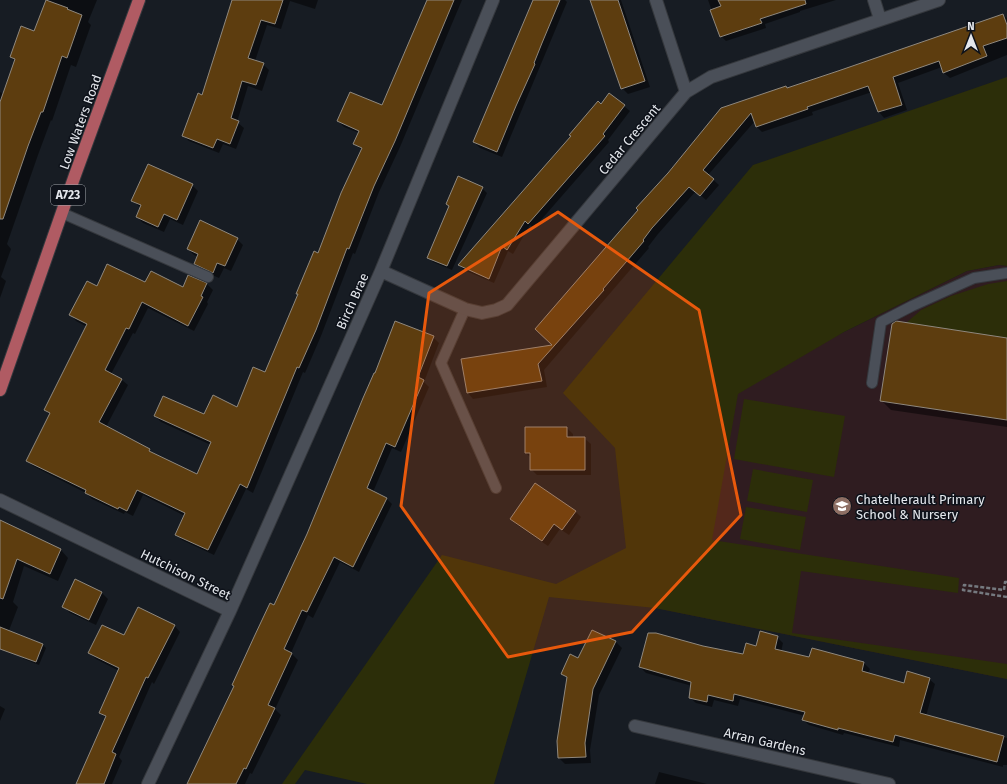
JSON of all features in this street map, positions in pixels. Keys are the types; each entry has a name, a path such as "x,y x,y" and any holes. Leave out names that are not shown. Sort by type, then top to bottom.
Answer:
{"main road":[{"name":"Low Waters Road","path":"0,390 139,0"}],"street":[{"name":"Birch Brae","path":"230,611 381,271 493,0"},
{"path":"656,0 686,92"},
{"path":"874,0 880,19"},
{"name":"Cedar Crescent","path":"381,271 465,309 482,313 496,310 507,305 686,92 711,77 939,0"},
{"name":"Hutchison Street","path":"0,500 230,611 148,784"},
{"name":"Arran Gardens","path":"634,726 889,784"}],"lane":[{"path":"62,213 208,277"},
{"path":"872,384 881,322 912,306 974,278 1007,273"},
{"path":"465,309 441,363 496,488"}],"path":[{"path":"1007,582 1005,582 1004,590 964,585 963,590 1007,597"}],"highlighted area":[{"path":"558,212 699,310 741,515 632,632 508,657 401,506 429,293"}],"shaded area":[{"name":"Chatelherault Primary School & Nursery","path":"999,265 1007,266 1007,679 655,608 699,404 967,271"}],"green space":[{"path":"1007,77 1007,266 999,265 967,271 844,332 738,394 712,540 959,578 958,593 801,571 792,633 1007,664 1007,679 655,608 549,597 494,784 367,784 305,770 295,784 282,784 442,555 556,584 626,548 615,448 563,393 753,165"},
{"path":"1007,281 1007,338 906,323 921,310 951,296 988,284"},
{"path":"744,399 845,416 834,477 734,459"},
{"path":"753,469 813,480 807,512 747,501"},
{"path":"746,507 806,517 800,550 740,539"}],"building":[{"path":"46,0 82,15 67,58 62,56 43,112 41,112 28,146 3,219 0,219 0,102 15,59 10,57 21,26 34,31"},
{"path":"232,0 283,0 275,24 261,20 248,58 264,63 256,85 242,81 231,118 239,121 230,144 217,139 213,148 182,136 198,93 202,95"},
{"path":"427,0 454,0 395,141 374,186 349,249 347,248 316,330 299,368 297,367 247,488 240,484 208,550 175,535 185,513 137,490 127,511 119,507 118,509 85,493 86,490 26,461 50,413 44,410 87,324 69,315 87,281 97,286 107,264 145,282 151,271 183,287 188,275 207,283 201,296 203,297 188,326 142,302 129,329 126,328 105,370 122,379 99,422 150,449 149,451 197,474 211,442 154,416 163,396 204,414 213,395 237,407 253,367 265,372 298,294 296,294 314,251 318,253 341,193 362,148 353,144 359,131 337,121 350,92 382,105"},
{"path":"533,0 560,0 534,63 535,64 497,152 473,142"},
{"path":"590,0 618,0 645,81 621,89"},
{"path":"718,0 805,0 806,4 760,19 762,23 720,37 710,10 721,6"},
{"path":"1003,14 1007,25 1007,38 983,46 987,56 943,73 939,61 893,77 902,105 878,112 868,86 807,107 808,109 756,127 751,113 703,170 714,179 700,196 689,187 652,228 643,240 644,241 603,289 604,290 538,364 542,381 467,393 461,359 552,345 535,329 638,210 636,208 668,173 721,108 786,86 787,88 838,71"},
{"path":"609,93 625,105 603,134 605,136 528,224 525,221 507,250 502,246 489,279 458,265 571,136 569,135 598,101 601,104"},
{"path":"148,164 193,184 177,220 164,214 158,227 136,217 141,205 131,201"},
{"path":"458,176 483,187 447,266 427,258 449,206 446,204"},
{"path":"200,220 238,238 225,266 217,263 213,273 194,264 198,254 187,249"},
{"path":"395,321 434,336 418,377 424,380 395,447 386,443 367,488 387,498 353,567 334,557 307,612 302,610 284,649 292,653 268,705 275,708 246,769 244,768 236,784 187,784 234,686 232,685 270,603 274,605 307,534 363,398 375,373"},
{"path":"896,321 1007,338 1007,420 880,401 892,324"},
{"path":"525,427 567,427 567,437 585,437 585,470 530,470 530,453 525,453"},
{"path":"535,483 576,511 562,530 554,524 542,541 510,519"},
{"path":"0,520 61,549 50,574 17,559 3,599 0,598"},
{"path":"75,579 102,592 89,620 62,607"},
{"path":"138,607 175,625 148,678 146,677 112,752 116,754 104,784 76,784 106,716 99,713 119,668 88,653 102,625 124,635"},
{"path":"0,627 43,644 36,662 0,649"},
{"path":"592,630 616,641 593,689 585,743 586,757 558,758 557,741 567,677 561,674 570,654 578,658"},
{"path":"760,631 778,636 775,649 809,657 812,648 864,662 862,671 904,683 907,671 930,678 920,713 1004,736 997,762 895,735 893,742 838,728 838,730 802,720 805,712 734,694 733,701 708,695 707,702 689,698 691,682 639,667 648,633 656,633 703,646 743,654 746,643 756,646"}],"place":[{"name":"Chatelherault Primary School & Nursery","path":"842,506"}]}
